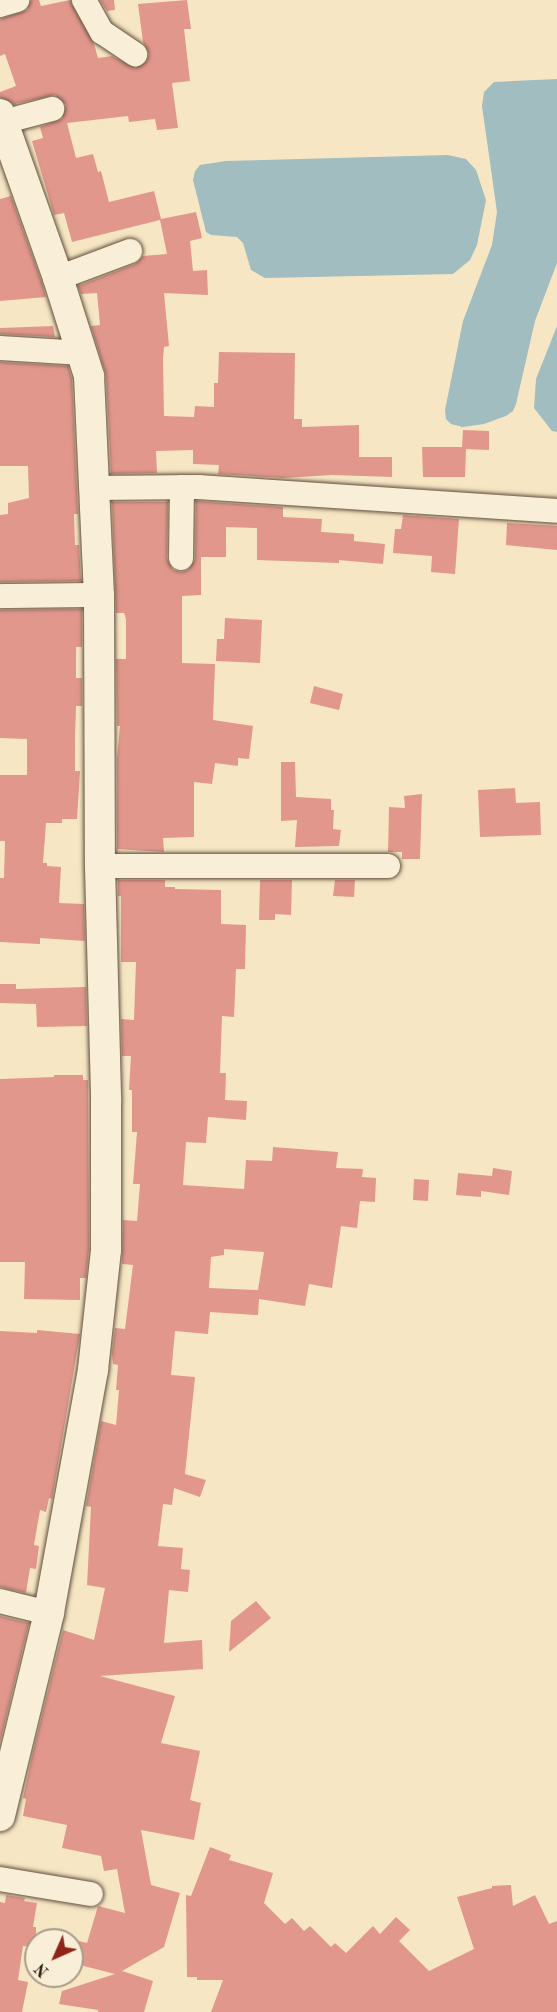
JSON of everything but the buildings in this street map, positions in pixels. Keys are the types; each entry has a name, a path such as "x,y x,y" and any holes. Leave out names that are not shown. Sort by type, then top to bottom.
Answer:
{"street":[{"path":"0,5 17,0"},
{"path":"84,0 102,32 135,54"},
{"path":"1,1811 49,1613 93,1370 106,1250 106,1102 100,866 99,595 96,488 89,376 58,278 1,118 52,109"},
{"path":"58,278 130,251"},
{"path":"0,348 83,353"},
{"path":"96,488 182,487 557,511"},
{"path":"181,558 182,487"},
{"path":"0,596 99,595"},
{"path":"100,866 388,866"},
{"path":"0,1601 49,1613"},
{"path":"0,1879 91,1894"}],"water":[{"path":"557,79 557,263 535,321 516,404 513,411 506,416 484,424 463,427 451,424 446,419 445,410 463,321 492,245 497,212 482,106 484,92 494,82"},
{"path":"448,155 466,159 476,170 486,200 477,245 470,260 453,274 265,278 251,270 243,243 237,237 211,235 206,232 193,180 195,171 200,165 226,161"},
{"path":"557,326 557,432 552,431 534,408 536,379"}]}
